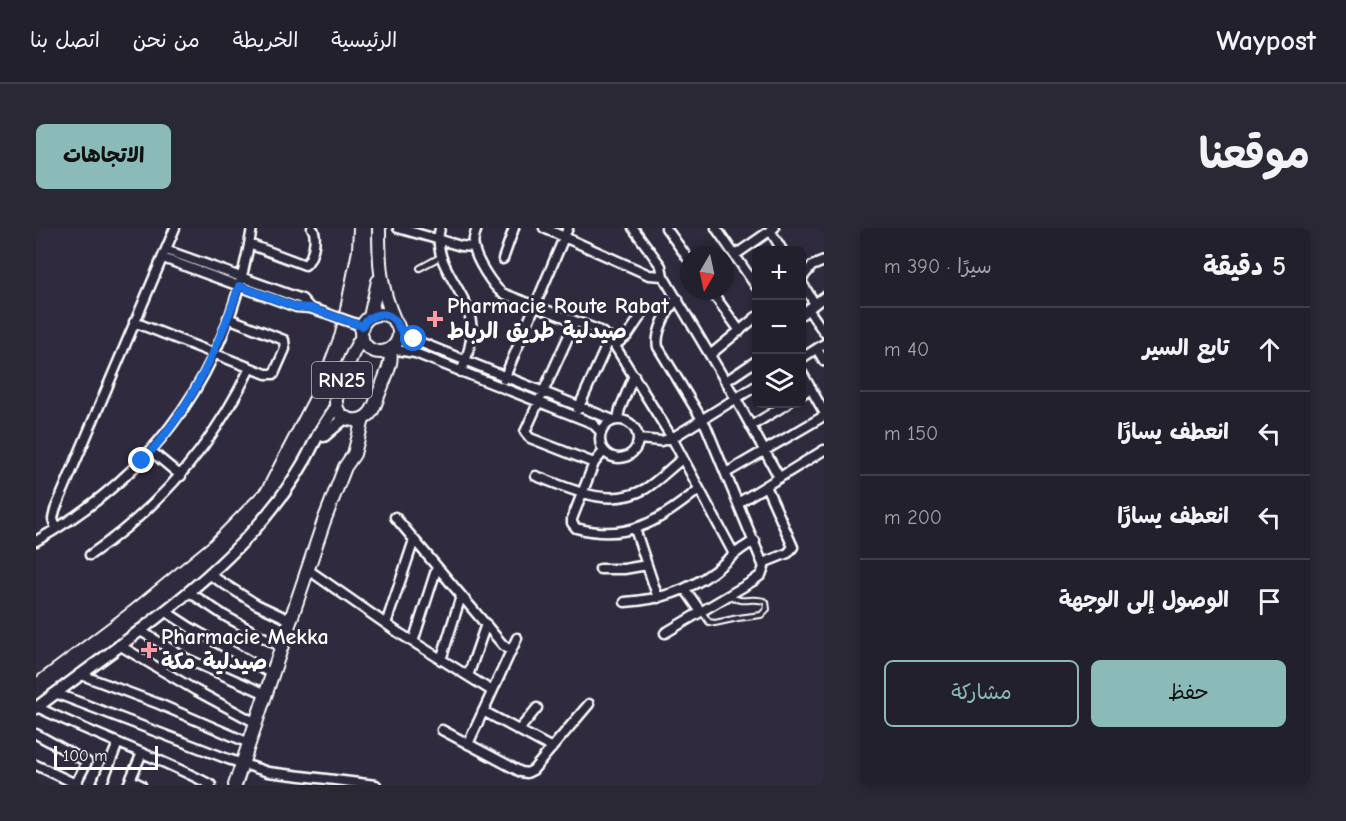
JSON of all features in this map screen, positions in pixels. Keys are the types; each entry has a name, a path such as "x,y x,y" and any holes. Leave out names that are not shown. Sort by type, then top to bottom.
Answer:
{"main road":[{"name":"RN25","path":"345,467 352,458 363,418 372,410 389,367 391,350 399,339 396,324 386,301 380,274 379,228"},
{"name":"RN25","path":"363,418 347,419 340,414 336,397 365,327 380,274"},
{"path":"365,327 382,314 396,324"},
{"name":"RN25","path":"365,327 367,347 372,351 391,350"},
{"path":"36,707 189,592 243,542 287,488 336,404"},
{"name":"RN25","path":"235,785 290,620 345,467 349,435 347,419"},
{"path":"314,444 347,419"}],"street":[{"path":"56,529 53,519 55,510 175,228"},
{"path":"36,541 92,505 132,470 151,451 188,403 228,318 242,277 252,228"},
{"path":"249,244 305,265 309,261 315,236 312,228"},
{"path":"398,228 461,246 474,247"},
{"path":"440,228 438,239 440,257 465,304 471,322 471,342 461,372"},
{"path":"477,228 474,247 496,288 502,294 598,330 613,342 672,438 681,459 734,554"},
{"path":"503,259 514,228"},
{"path":"544,228 649,275 663,276"},
{"path":"501,387 568,228"},
{"path":"633,228 661,266 663,276 726,381 779,477"},
{"path":"666,228 680,247"},
{"path":"716,228 735,255 752,273"},
{"path":"735,255 772,229 780,246"},
{"path":"164,254 242,277 302,299 310,308"},
{"path":"164,254 239,286 300,308 310,308 365,327"},
{"path":"806,274 812,267 824,261"},
{"path":"824,297 808,309 824,332"},
{"path":"665,633 730,595 763,572 763,562 755,542 702,420 657,344 657,337 670,308 678,299"},
{"path":"718,300 740,331"},
{"path":"575,417 613,342 628,335 645,308"},
{"path":"134,322 250,368 269,375 274,374 285,349 285,342 228,318"},
{"path":"575,321 526,428 526,435 594,463"},
{"path":"710,355 752,323"},
{"path":"396,324 414,339 543,392 616,420 633,425 638,439 634,450 625,457 613,457 604,451 600,442 601,432 605,425 616,420 634,375"},
{"path":"806,355 820,346 824,361"},
{"path":"391,350 415,353 596,425 601,432"},
{"path":"726,381 752,364"},
{"path":"90,555 139,518 181,476 220,424 250,368"},
{"path":"726,473 824,414 806,381"},
{"path":"638,439 662,441 672,438 752,389"},
{"path":"806,393 824,392"},
{"path":"751,426 780,408"},
{"path":"738,503 824,450"},
{"path":"151,451 181,476"},
{"path":"604,451 594,463 572,521 576,528 610,532 635,529 663,517 698,490"},
{"path":"536,476 582,494 607,498 632,494 655,482 681,459"},
{"path":"763,562 790,551 793,544 766,486"},
{"path":"395,517 461,596 511,651"},
{"path":"635,529 658,598"},
{"path":"386,624 414,540"},
{"path":"625,602 658,598 685,589 755,542"},
{"path":"600,569 647,566"},
{"path":"413,642 437,567"},
{"path":"308,569 413,642 492,691"},
{"path":"210,575 256,604 290,620"},
{"path":"685,589 701,612"},
{"path":"189,592 225,616 281,647"},
{"path":"441,660 461,596"},
{"path":"165,611 272,674"},
{"path":"468,676 486,624"},
{"path":"139,630 187,659 266,694"},
{"path":"468,744 517,638"},
{"path":"119,645 256,723"},
{"path":"79,674 159,704 249,743"},
{"path":"55,693 243,764 280,774 376,785"},
{"path":"442,730 524,773 533,770 589,704"},
{"path":"36,707 211,785"},
{"path":"519,730 537,708"},
{"path":"483,711 552,748"},
{"path":"36,734 87,762 76,785 36,765"},
{"path":"101,785 118,743"},
{"path":"141,785 130,782 142,753"}],"lane":[{"path":"420,268 440,257"},
{"path":"701,612 709,622 715,623 761,615 766,611 767,604 762,600 738,601 730,595"}],"railway":[{"path":"36,677 130,606 208,542 262,487 316,383 335,333 352,250 353,228"}],"place":[{"name":"Pharmacie Route Rabat صيدلية طريق الرباط","path":"435,319"},
{"name":"Pharmacie Mekka صيدلية مكة","path":"149,650"}],"route":[{"path":"142,461 172,425 201,380 239,286 296,307 310,308 362,326 370,317 378,314 386,315 394,319 399,329 406,335 414,339"}]}
